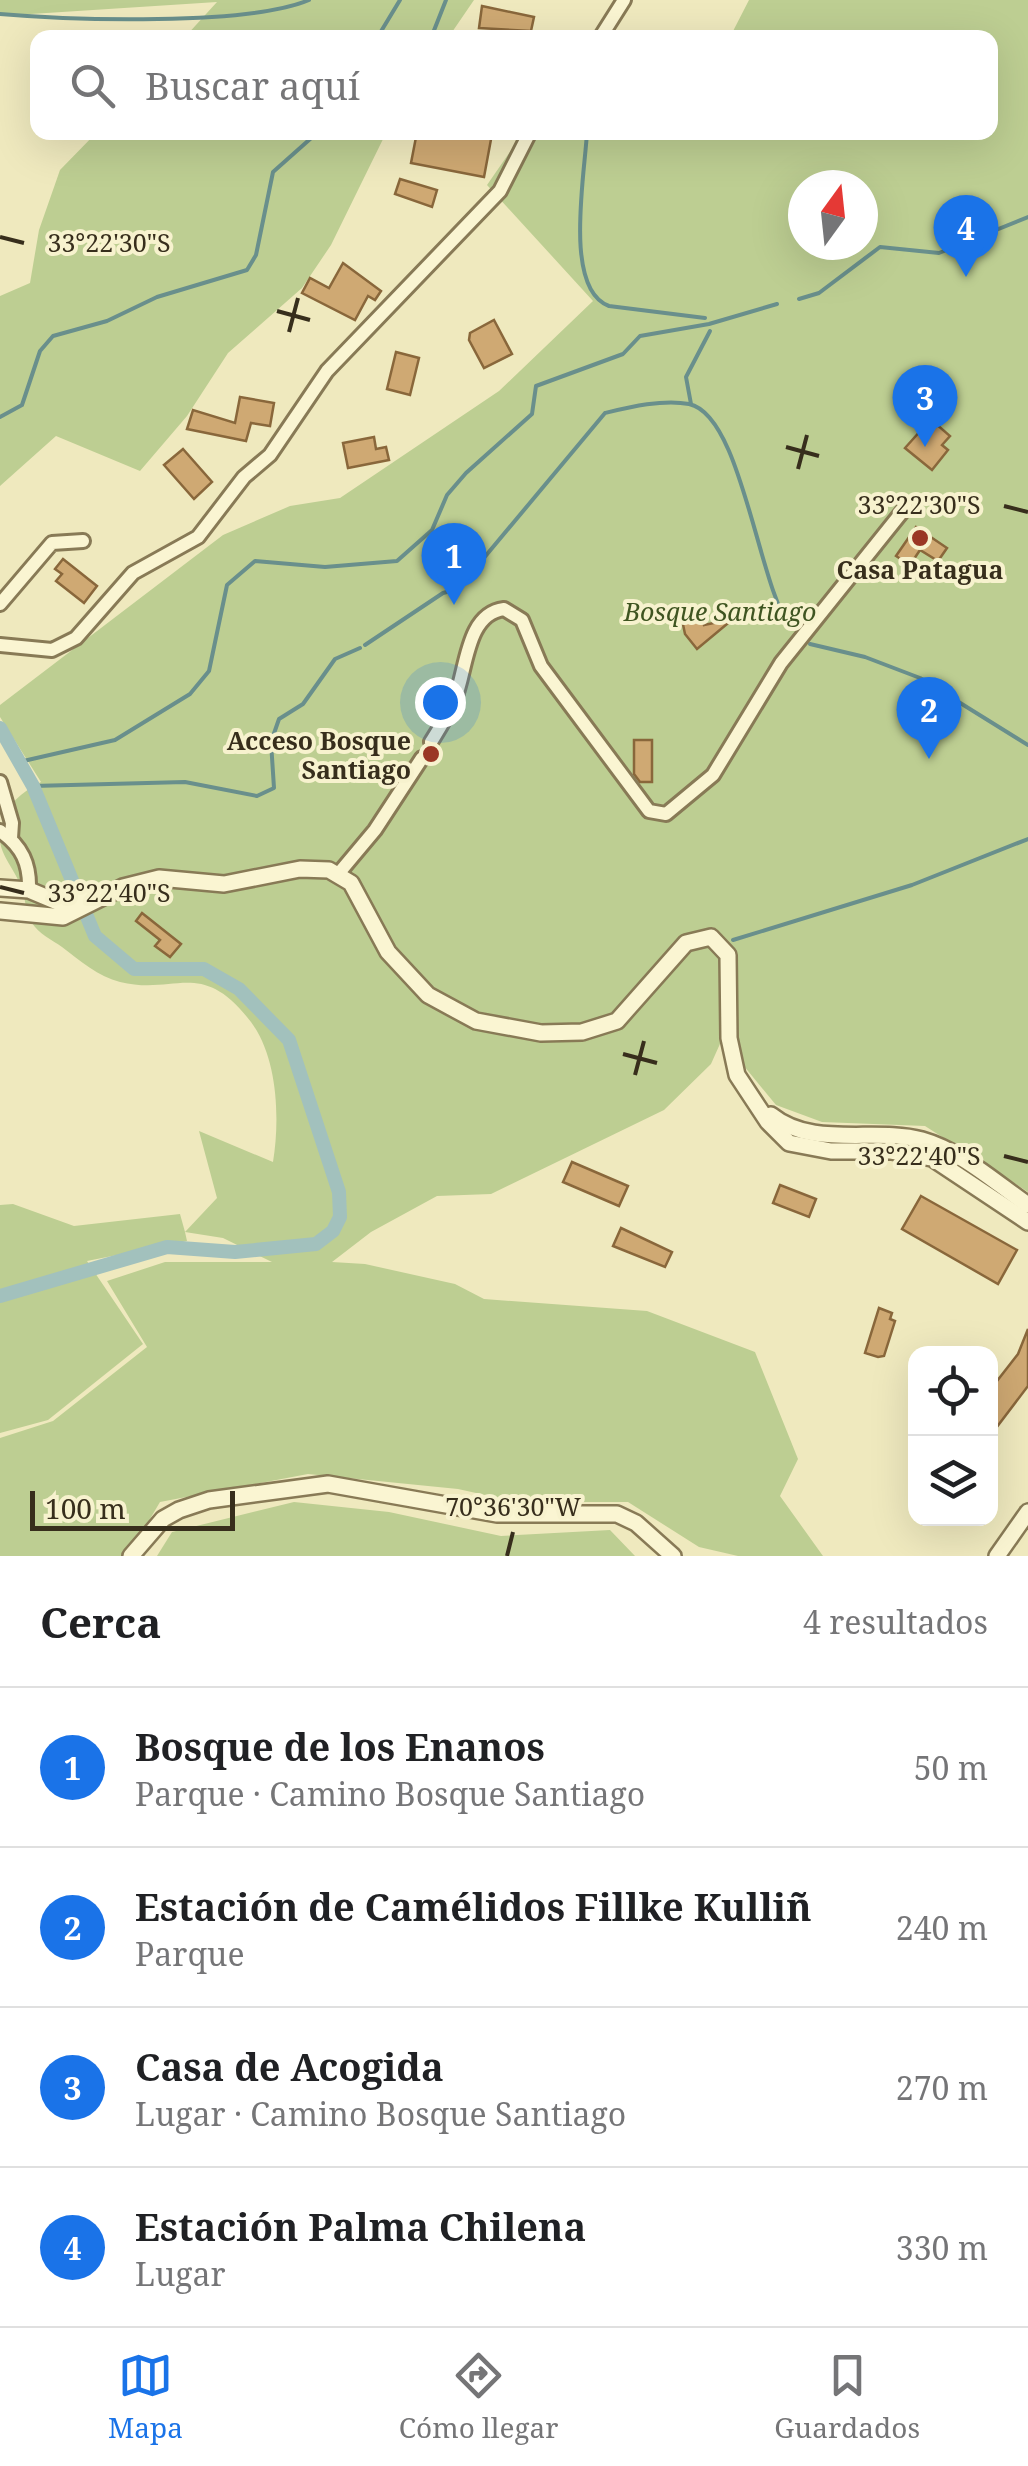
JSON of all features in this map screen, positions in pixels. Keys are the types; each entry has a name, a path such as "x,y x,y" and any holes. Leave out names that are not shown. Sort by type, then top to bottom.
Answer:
{"street":[{"path":"605,30 624,0"},
{"path":"0,645 52,650 76,638 133,573 198,537 244,477 279,444 327,371 500,191 526,140"},
{"path":"432,742 455,699 477,629 495,610 504,609 522,620 541,666 648,812 666,814 721,765 781,662 906,508"},
{"path":"0,604 52,543 83,541"},
{"path":"339,872 375,830 422,758"},
{"path":"0,782 12,823 5,834 30,871 29,890"},
{"path":"0,911 61,910 158,878 224,884 300,870 339,872 351,883 388,952 416,986 459,1014 494,1026 541,1034 601,1029 629,1012 686,943 698,937 717,940 728,955 732,1059 753,1100 789,1143 932,1158 1028,1222"},
{"path":"0,888 29,890 61,910"},
{"path":"753,1100 780,1122 799,1130 924,1140 957,1156 1028,1206"},
{"path":"131,1556 162,1519 179,1510 208,1500 328,1484 497,1514 617,1514 628,1517 673,1556"},
{"path":"997,1556 1028,1512"}],"green space":[{"path":"0,0 474,0 453,30 191,30 217,2 0,16"},
{"name":"Bosque Santiago","path":"749,0 1028,0 1028,1192 925,1126 822,1122 776,1105 739,1060 736,1008 711,1064 664,1110 491,1194 437,1196 371,1232 332,1262 365,1264 455,1284 484,1299 647,1311 755,1352 798,1459 780,1496 823,1556 738,1556 699,1547 628,1502 517,1502 458,1489 308,1474 160,1502 128,1556 0,1556 0,1438 53,1421 147,1347 107,1281 165,1262 272,1262 223,1238 185,1232 217,1198 199,1131 273,1162 275,1090 267,1053 251,1022 217,990 202,984 140,985 112,980 35,927 0,839 3,820 12,804 41,782 0,717 0,705 223,535 290,506 340,498 499,391 593,301 487,185 518,140 998,140 998,30 734,30"},
{"path":"89,140 383,140 331,245 302,288 228,353 187,416 140,471 56,436 0,486 0,296 30,283 39,230 60,170"},
{"path":"13,1204 74,1226 180,1214 187,1241 87,1261 143,1344 48,1420 0,1433 0,1205"},
{"path":"294,1502 389,1512 501,1536 610,1530 635,1556 157,1556 172,1532"}],"building":[{"path":"482,6 534,17 531,30 479,28"},
{"path":"415,140 491,140 484,177 411,163"},
{"path":"400,179 437,190 432,207 395,194"},
{"path":"343,263 381,291 375,300 368,296 355,320 302,293 310,278 329,288"},
{"path":"494,320 512,354 484,368 469,340 470,333"},
{"path":"396,352 419,358 410,395 387,389"},
{"path":"240,397 274,403 270,426 251,423 246,441 187,429 193,410 235,423"},
{"path":"935,423 950,436 942,445 948,450 932,470 905,448 923,428 928,432"},
{"path":"374,437 376,449 386,447 389,460 348,468 343,443"},
{"path":"183,449 212,482 194,499 164,465"},
{"name":"Casa Patagua","path":"916,527 947,548 938,561 920,550 910,565 896,556"},
{"path":"63,559 97,586 84,603 56,581 62,574 55,569"},
{"path":"700,606 704,625 733,619 697,649 685,634 680,610"},
{"path":"634,740 652,740 652,782 640,782 634,774"},
{"path":"142,913 181,944 170,957 155,946 160,940 136,921"},
{"path":"572,1162 628,1186 619,1206 563,1182"},
{"path":"780,1185 816,1199 809,1217 773,1203"},
{"path":"921,1196 1017,1250 998,1284 902,1229"},
{"path":"621,1228 672,1252 665,1267 613,1246"},
{"path":"879,1308 892,1313 890,1319 895,1321 884,1356 878,1357 865,1353"},
{"path":"1028,1329 1028,1386 998,1425 998,1380 1018,1354"}],"waterway":[{"path":"0,14 112,19 203,17 245,14 309,0"},
{"path":"382,30 400,0"},
{"path":"434,30 446,0"},
{"path":"0,417 22,405 40,351 53,336 107,321 157,297 247,270 256,255 273,172 309,140"},
{"path":"586,140 581,255 595,295 609,306 705,318"},
{"path":"799,299 819,293 880,247 939,253 1028,217"},
{"path":"19,762 115,740 190,694 209,671 227,585 255,561 325,567 397,561 432,530 447,495 466,473 532,414 536,386 623,354 640,336 709,324 777,304"},
{"path":"691,404 686,377 710,331"},
{"path":"365,645 443,593 458,589 605,413 668,402 689,404 707,415 723,438 779,607 791,629"},
{"path":"810,644 865,657 920,678 1028,745"},
{"path":"33,786 185,782 257,796 274,788 271,742 279,719 303,704 335,659 360,648"},
{"path":"0,728 33,786 95,936 134,969 204,969 239,989 289,1040 339,1192 340,1217 333,1231 316,1244 235,1252 167,1247 0,1296"},
{"path":"733,940 912,885 1028,839"}],"place":[{"name":"Estación Palma Chilena","path":"966,277"},
{"name":"Casa de Acogida","path":"925,447"},
{"name":"Casa Patagua","path":"920,538"},
{"name":"Bosque de los Enanos","path":"454,605"},
{"name":"Acceso Bosque Santiago","path":"431,754"},
{"name":"Estación de Camélidos Fillke Kulliñ","path":"929,759"}]}
